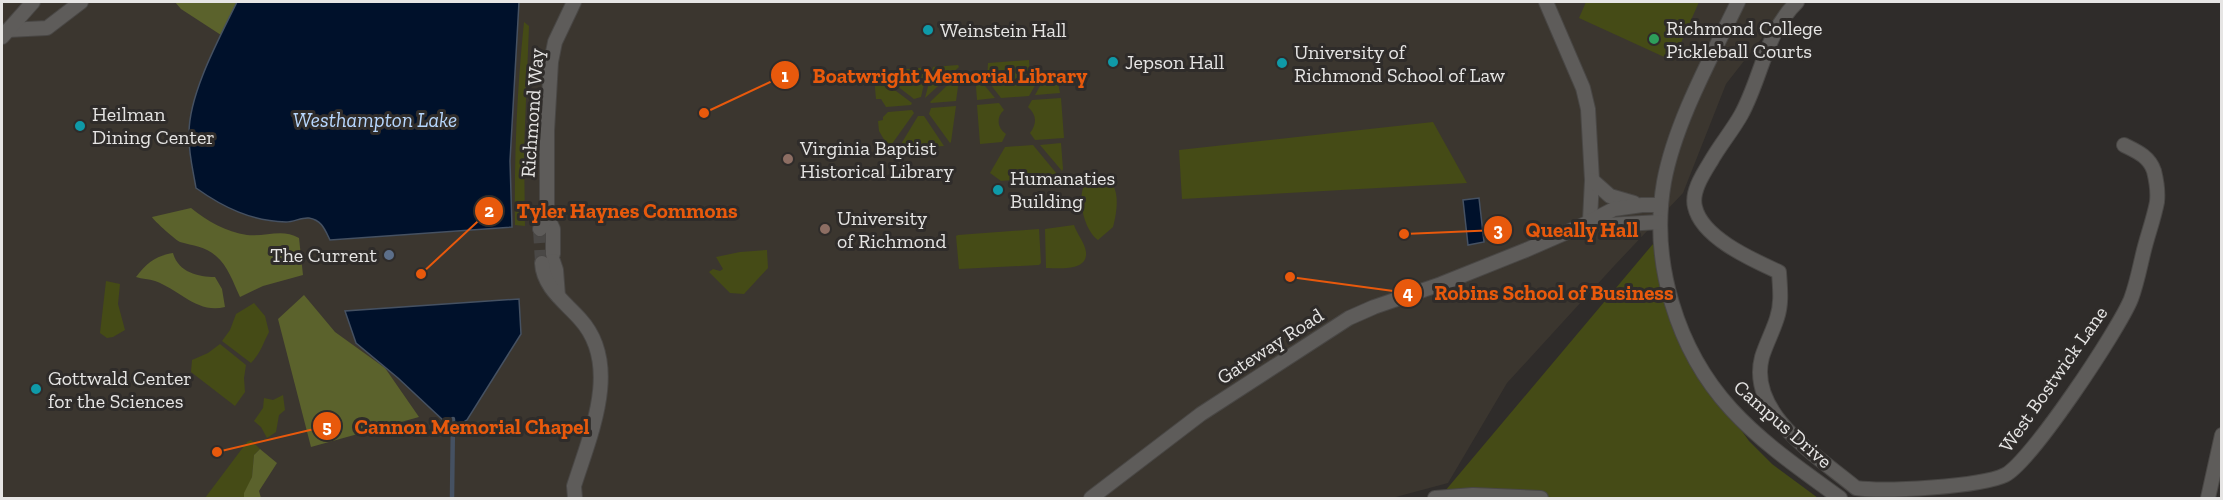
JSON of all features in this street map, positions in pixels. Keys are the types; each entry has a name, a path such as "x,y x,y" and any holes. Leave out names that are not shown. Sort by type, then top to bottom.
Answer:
{"street":[{"path":"5,34 33,2"},
{"path":"5,34 47,28 81,2"},
{"name":"Richmond Way","path":"574,2 555,42 551,62 547,131 546,229 549,260 542,270 558,296 581,319 599,352 600,395 574,486 575,498"},
{"path":"1546,2 1586,99 1590,127 1592,180 1590,220 1607,225 1660,222"},
{"name":"Campus Drive","path":"1738,2 1687,112 1665,179 1660,222 1665,271 1671,299 1689,347 1715,391 1740,417 1781,453 1836,496"},
{"path":"1797,2 1776,27 1741,115 1704,172 1696,189 1695,207 1700,219 1712,232 1740,253 1779,272 1781,297 1778,316 1762,356 1760,369 1765,397 1779,421 1856,488"},
{"name":"West Bostwick Lane","path":"1836,496 1856,488 1915,488 1979,483 2011,472 2034,446 2113,333 2133,291 2157,200 2154,172 2150,162 2142,154 2124,145"},
{"name":"Gateway Road","path":"1592,180 1610,196 1642,205"},
{"name":"Gateway Road","path":"1091,498 1201,414 1349,318 1491,264 1581,226 1614,209 1642,205 1661,206"},
{"path":"2208,498 2222,435"},
{"path":"1435,498 1473,495 1541,498"}],"shaded area":[{"name":"University of Richmond","path":"2,2 1790,2 1726,84 1683,193 1507,383 1448,483 1392,498 2,498"}],"green space":[{"path":"175,2 237,2 221,35 181,9"},
{"name":"Richmond College Pickleball Courts","path":"1586,2 1699,2 1673,61 1579,18"},
{"path":"524,22 529,26 524,149 525,226 515,225 518,98"},
{"path":"1029,60 1030,76 1041,75 1029,96 1001,98 987,80 988,63"},
{"path":"958,65 959,67 925,98 933,67"},
{"path":"928,67 921,97 914,99 879,72"},
{"path":"960,73 956,101 930,102"},
{"path":"975,74 995,98 977,100"},
{"path":"876,76 912,103 911,105 886,107 881,99 876,99 874,77"},
{"path":"1045,77 1058,83 1060,93 1035,95"},
{"path":"1061,98 1064,138 1035,140 1030,133 1035,123 1034,116 1028,107 1032,100"},
{"path":"999,103 1004,110 999,119 999,126 1006,134 1002,142 980,144 977,105"},
{"path":"956,106 950,143 929,114 931,108"},
{"path":"912,110 914,113 889,148 879,131 878,121 883,120 888,112"},
{"path":"918,116 924,116 944,146 898,149"},
{"path":"1433,122 1467,183 1182,199 1179,150"},
{"path":"1061,143 1063,169 1062,171 1040,145"},
{"path":"1033,145 1057,174 1056,177 1001,181 990,173 1005,147"},
{"path":"1103,178 1109,181 1116,192 1117,206 1113,227 1098,240 1085,221 1082,194 1087,181"},
{"path":"191,208 217,225 239,234 286,234 299,238 303,275 263,286 240,297 227,269 216,256 203,248 178,241 152,217"},
{"path":"1074,225 1086,252 1082,263 1071,268 1046,268 1045,229"},
{"path":"1039,229 1041,263 1039,265 959,269 956,236 958,235"},
{"path":"1658,238 1689,357 1749,441 1772,464 1818,498 1568,498 1445,491"},
{"path":"767,250 768,268 744,294 730,293 709,272 713,269 720,271 723,269 716,257"},
{"path":"173,253 179,265 184,269 202,276 215,277 222,289 225,307 215,308 197,304 155,281 136,277 152,261"},
{"path":"106,281 120,284 118,304 125,330 107,338 100,333"},
{"path":"304,295 335,332 385,368 419,417 311,447 278,319"},
{"path":"254,303 265,316 269,332 251,363 222,341 230,330 236,314"},
{"path":"220,344 246,365 245,392 235,406 191,372 192,360 208,353"},
{"path":"283,395 285,410 279,415 276,432 267,438 261,427 254,421 263,408 264,398 273,400"},
{"path":"251,440 260,449 254,455 252,477 244,498 205,498 247,442"},
{"path":"260,449 277,463 259,491 261,498 244,498 252,477 254,455"}],"water":[{"name":"Westhampton Lake","path":"237,2 519,2 510,161 512,227 330,240 322,226 313,219 286,222 250,216 217,202 196,188 189,147 190,117 214,48"},
{"path":"1479,198 1484,242 1468,245 1463,200"},
{"path":"519,299 521,334 467,420 459,425 444,421 356,343 345,311"}],"waterway":[{"path":"452,498 453,419"}],"tunnel":[{"path":"540,229 542,263"}],"place":[{"name":"Weinstein Hall","path":"928,30"},
{"name":"Richmond College Pickleball Courts","path":"1654,39"},
{"name":"Jepson Hall","path":"1113,62"},
{"name":"University of Richmond School of Law","path":"1282,63"},
{"name":"Boatwright Memorial Library","path":"704,113"},
{"name":"Heilman Dining Center","path":"80,126"},
{"name":"Virginia Baptist Historical Library","path":"788,159"},
{"name":"Humanaties Building","path":"998,190"},
{"name":"University of Richmond","path":"825,229"},
{"name":"Queally Hall","path":"1404,234"},
{"name":"The Current","path":"389,255"},
{"name":"Tyler Haynes Commons","path":"421,274"},
{"name":"Robins School of Business","path":"1290,277"},
{"name":"Gottwald Center for the Sciences","path":"36,389"},
{"name":"Cannon Memorial Chapel","path":"217,452"}]}
